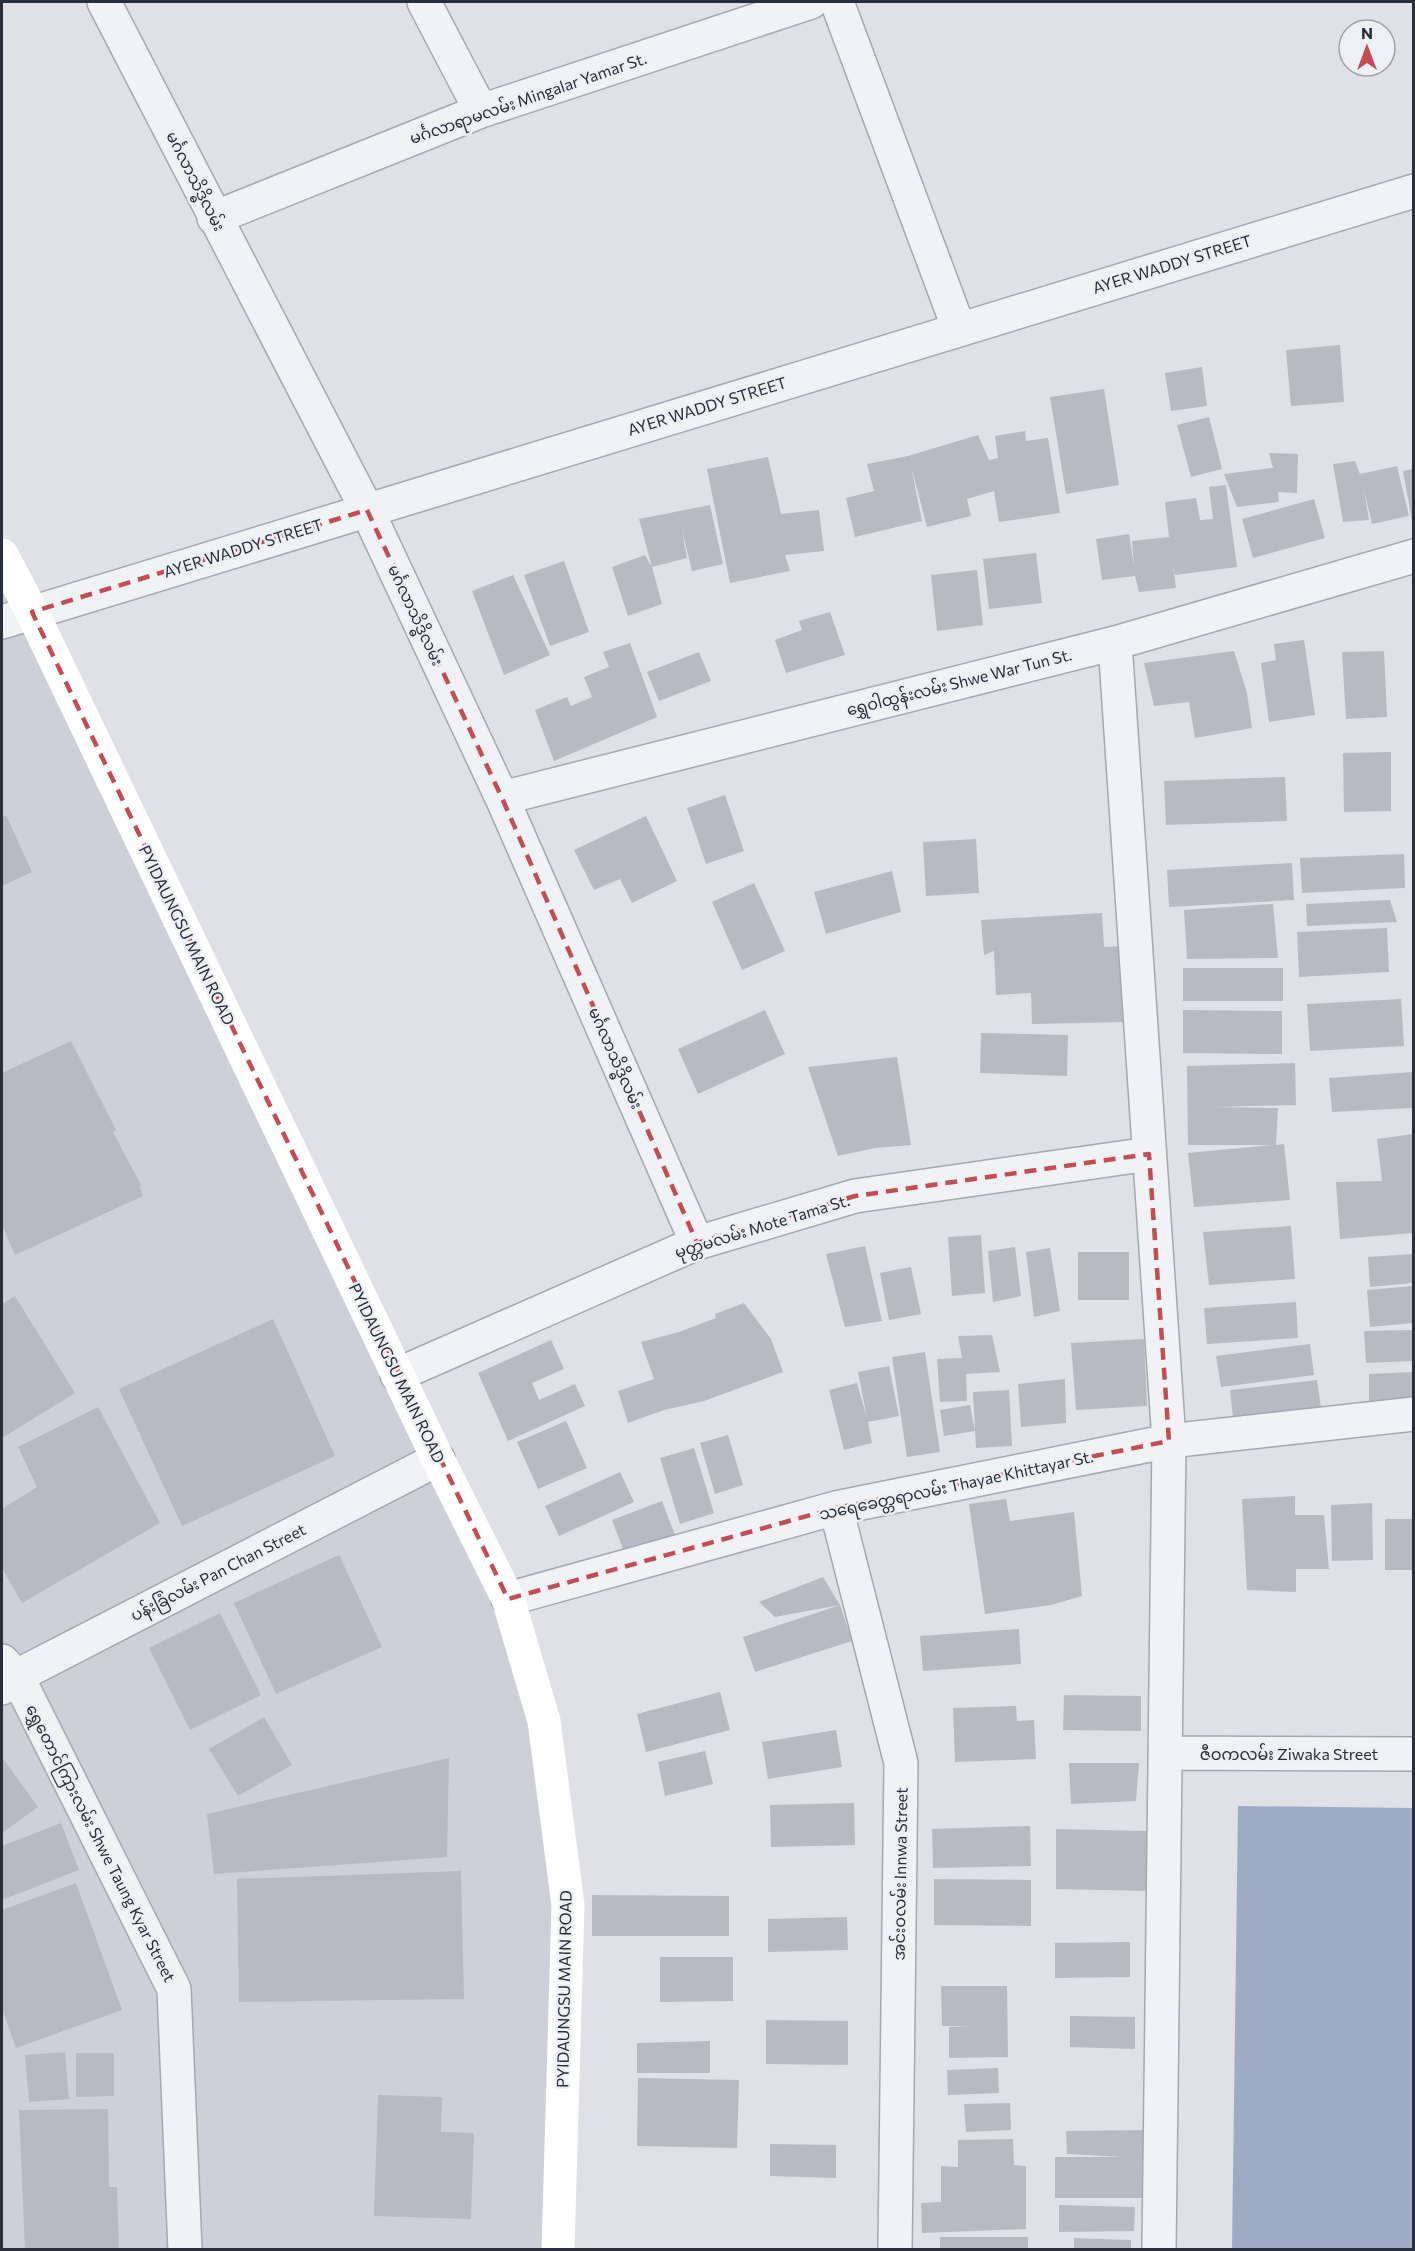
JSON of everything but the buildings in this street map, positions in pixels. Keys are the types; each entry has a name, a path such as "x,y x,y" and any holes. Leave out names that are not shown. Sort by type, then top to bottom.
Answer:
{"main road":[{"name":"PYIDAUNGSU MAIN ROAD","path":"2,555 32,612 397,1375 508,1599 544,1721 568,1905 558,2250"}],"street":[{"name":"မင်္ဂလာသိဒ္ဓိလမ်း","path":"104,2 367,510 502,798 697,1243"},
{"path":"424,2 481,111"},
{"name":"မင်္ဂလာရာမလမ်း Mingalar Yamar St.","path":"214,218 481,111 811,2"},
{"path":"837,2 959,329"},
{"name":"AYER WADDY STREET","path":"2,622 1413,191"},
{"name":"ရွှေဝါထွန်းလမ်း Shwe War Tun St.","path":"502,798 1115,643 1413,556"},
{"path":"1115,643 1169,1442 1159,2250"},
{"name":"မုတ္တမလမ်း Mote Tama St.","path":"397,1375 697,1243 855,1197 1149,1154"},
{"name":"သရေခေတ္တရာလမ်း Thayae Khittayar St.","path":"508,1599 836,1508 1169,1442 1413,1414"},
{"name":"ပန်းခြံလမ်း Pan Chan Street","path":"7,1675 438,1459"},
{"name":"အင်းဝလမ်း Innwa Street","path":"836,1508 902,1763 895,2250"},
{"name":"ရွှေတောင်ကြားလမ်း Shwe Taung Kyar Street","path":"7,1675 174,1989 185,2250"},
{"name":"ဇီဝကလမ်း Ziwaka Street","path":"1165,1753 1413,1754"}],"highlighted area":[{"path":"367,510 502,798 697,1243 855,1196 1149,1154 1169,1441 836,1508 508,1599 32,612"}],"shaded area":[{"path":"2,555 508,1599 568,1905 558,2249 2,2249"}],"water":[{"path":"1238,1806 1413,1808 1413,2249 1232,2249"}]}
